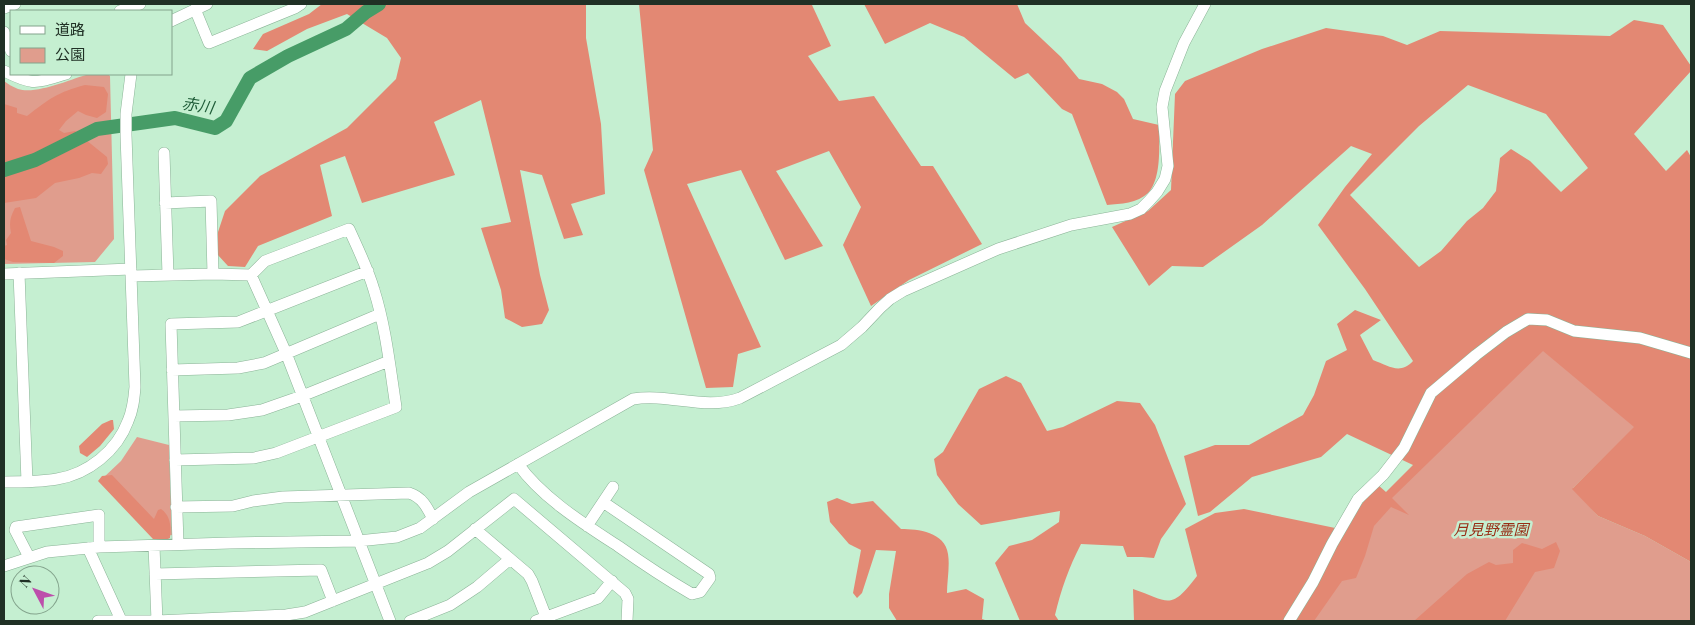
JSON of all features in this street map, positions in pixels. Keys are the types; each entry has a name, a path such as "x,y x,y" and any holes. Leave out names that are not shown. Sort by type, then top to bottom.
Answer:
{"street":[{"path":"4,8 15,4"},
{"path":"123,10 140,4"},
{"path":"172,20 207,4"},
{"path":"195,9 209,43 301,4"},
{"path":"4,566 47,552 94,548 178,544 358,541 397,537 420,528 468,492 633,399 648,397 707,404 729,402 740,398 841,345 862,327 890,298 903,291 998,249 1071,225 1130,214 1141,209 1157,192 1165,179 1168,166 1162,106 1165,91 1184,43 1205,4"},
{"path":"4,32 10,49"},
{"path":"15,75 25,81 36,82 62,75"},
{"path":"4,482 58,479 86,469 100,460 121,436 133,405 135,387 126,135 130,75"},
{"path":"164,153 168,275"},
{"path":"165,203 211,201 213,274"},
{"path":"4,274 132,273 252,275 265,261 349,230 368,271 380,314 396,407 276,453 254,458 175,460"},
{"path":"178,544 171,324 238,322 368,271"},
{"path":"19,273 27,482"},
{"path":"252,275 286,353 390,621"},
{"path":"172,370 253,366 380,314"},
{"path":"1289,621 1313,582 1358,499 1383,475 1404,448 1431,393 1506,332 1528,319 1547,320 1574,331 1640,338 1691,354"},
{"path":"174,416 243,413 262,410 389,361"},
{"path":"518,464 540,489 587,526 671,582 692,594 700,592 710,578 708,574 602,502"},
{"path":"587,526 612,487"},
{"path":"176,507 233,506 283,497 410,493 416,495 426,506 432,518"},
{"path":"98,621 286,618 428,563 448,551 514,499 625,592 628,599 627,621"},
{"path":"29,557 15,530 16,527 99,515 94,548 121,620"},
{"path":"476,529 528,574 532,580 541,619 598,598 612,581"},
{"path":"154,546 157,621"},
{"path":"410,621 450,605 477,587 510,560"},
{"path":"155,574 321,570 333,601"}],"green space":[{"path":"86,75 110,76 114,239 95,262 4,264 4,81 18,89 25,90 54,86"},
{"name":"月見野霊園","path":"1543,350 1635,427 1573,488 1598,516 1645,536 1691,562 1691,621 1307,621 1364,524"},
{"path":"137,437 169,445 172,535 157,537 103,478 121,461"}],"shaded area":[{"path":"322,4 586,4 586,38 601,124 605,194 571,204 583,235 564,239 542,175 520,170 540,275 549,310 542,324 522,327 505,318 501,290 481,228 511,222 481,100 434,122 455,175 362,203 345,156 320,165 332,216 258,246 245,267 228,266 217,254 217,235 225,211 260,176 347,128 396,79 401,58 387,38 347,14 307,29 267,51 253,49 263,34 309,14"},
{"path":"639,4 814,4 812,5 831,46 808,56 839,101 874,96 921,166 933,166 982,244 909,280 871,306 843,245 861,207 829,151 776,171 823,246 785,260 741,170 687,184 761,347 738,354 733,387 706,388 644,170 653,150"},
{"path":"864,4 1017,4 1025,23 1061,57 1079,79 1102,84 1117,92 1124,99 1133,119 1159,125 1158,170 1152,187 1148,193 1139,199 1107,205 1072,114 1062,109 1028,73 1015,79 964,37 930,23 885,44"},
{"path":"1634,20 1663,25 1691,66 1691,71 1634,134 1666,171 1687,150 1691,157 1691,562 1645,536 1598,516 1572,489 1634,427 1543,351 1392,498 1409,515 1391,507 1374,526 1356,578 1342,581 1314,621 1134,621 1133,589 1168,601 1181,595 1197,576 1185,529 1215,513 1244,509 1340,529 1378,485 1386,492 1413,465 1347,434 1321,457 1252,477 1210,512 1198,516 1184,456 1215,445 1249,445 1303,415 1314,395 1326,361 1347,350 1337,324 1355,310 1381,320 1360,335 1373,360 1394,368 1404,368 1413,361 1365,289 1318,225 1345,187 1372,154 1351,146 1262,225 1203,267 1172,266 1149,286 1112,227 1148,211 1171,190 1175,94 1185,81 1262,49 1326,28 1383,36 1407,45 1440,31 1610,36","holes":["1468,85 1546,114 1588,168 1561,192 1530,161 1511,149 1500,158 1496,191 1483,208 1467,221 1441,251 1419,267 1350,195 1419,126"]},
{"path":"85,85 104,87 108,94 106,112 97,118 78,111 59,130 64,133 75,131 107,157 108,164 101,174 92,173 55,183 36,198 4,203 4,104 17,108 17,113 27,116 54,97"},
{"path":"20,207 31,241 63,251 63,256 54,263 13,262 4,259 4,246 7,245 6,240 11,233 11,217 15,208"},
{"path":"1006,376 1021,383 1047,431 1063,427 1117,401 1140,403 1155,425 1186,504 1161,539 1154,558 1127,557 1123,546 1081,544 1069,570 1060,597 1055,615 1059,621 1020,621 995,563 1009,546 1032,540 1059,522 1060,511 981,525 958,504 937,475 934,459 943,452 979,389"},
{"path":"113,420 114,429 100,446 87,457 80,453 79,446 102,424"},
{"path":"112,475 154,519 158,510 161,509 167,515 170,522 170,538 166,540 153,539 98,481 102,476"},
{"path":"837,498 852,504 873,501 901,529 923,531 936,536 946,547 949,559 947,593 966,589 984,599 982,619 988,621 897,621 889,608 889,594 896,551 876,550 862,593 857,598 853,593 861,550 849,544 830,522 827,502"},
{"path":"1556,542 1560,551 1554,568 1535,572 1505,621 1414,621 1467,574 1489,562 1496,565 1513,563 1513,550 1522,543 1542,549"}],"waterway":[{"name":"赤川","path":"4,170 35,160 97,129 175,118 215,128 226,121 250,78 288,56 346,29 379,4"}]}
